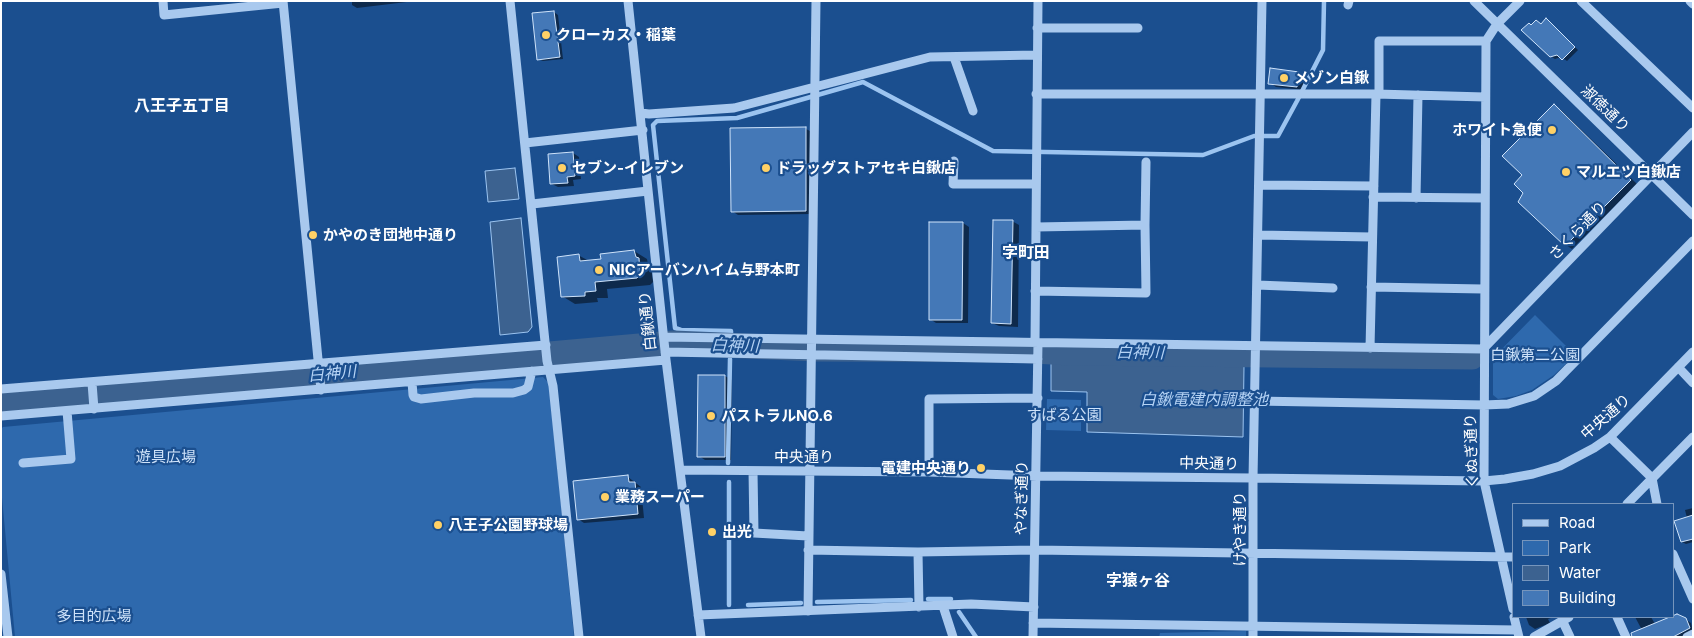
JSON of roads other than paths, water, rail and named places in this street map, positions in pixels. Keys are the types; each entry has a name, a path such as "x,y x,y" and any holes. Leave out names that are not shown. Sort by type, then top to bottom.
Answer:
{"street":[{"path":"163,1 164,15 283,2 321,386"},
{"path":"510,1 548,366 553,386 579,637"},
{"name":"白鍬通り","path":"628,1 643,130 664,348 681,470 700,637"},
{"path":"808,611 816,1"},
{"name":"やなぎ通り","path":"1033,637 1038,398 1035,291 1038,1"},
{"name":"けやき通り","path":"1253,637 1253,478 1262,1"},
{"name":"淑徳通り","path":"1474,1 1693,215"},
{"path":"1370,348 1379,41 1486,41 1497,24 1520,1"},
{"path":"1581,1 1693,108"},
{"path":"1690,1 1693,4"},
{"path":"1037,28 1138,28"},
{"name":"くぬぎ通り","path":"1486,41 1483,349 1484,481 1512,604"},
{"path":"640,113 734,108 930,57 1036,55"},
{"path":"954,57 973,111"},
{"path":"1036,94 1378,94 1485,97"},
{"path":"1416,198 1418,95"},
{"path":"525,143 643,130"},
{"name":"さくら通り","path":"1483,349 1693,132"},
{"path":"954,161 954,184 1036,184"},
{"path":"1035,291 1146,293 1146,162"},
{"path":"1259,185 1374,186"},
{"path":"532,204 648,191"},
{"path":"1373,197 1484,198"},
{"path":"1036,226 1145,225"},
{"path":"1258,235 1372,237"},
{"path":"1255,401 1484,405 1508,404 1534,396 1556,381 1693,241"},
{"path":"1257,284 1333,288"},
{"path":"1371,287 1484,289"},
{"path":"1,416 321,386 412,382 532,371 548,366 664,348 811,340 1483,349"},
{"path":"1,390 92,386 546,347"},
{"path":"664,348 810,355 1038,358"},
{"name":"中央通り","path":"681,470 1484,481 1523,477 1560,466 1594,448 1610,436 1693,352"},
{"path":"1678,368 1693,382"},
{"path":"412,382 414,397 421,399 474,393 513,393 528,387 532,371"},
{"path":"92,386 94,406"},
{"path":"929,472 929,399 1038,398"},
{"path":"22,463 71,459 67,411"},
{"path":"1610,436 1652,478 1657,503"},
{"path":"1628,503 1693,436"},
{"path":"753,471 754,534 808,536"},
{"path":"808,550 918,552 1035,550 1512,557"},
{"path":"918,552 919,606"},
{"path":"1674,556 1693,599"},
{"path":"1,574 8,637"},
{"path":"698,615 971,604 1034,607"},
{"path":"943,606 953,637"},
{"path":"1033,623 1253,626 1518,633 1514,618"},
{"path":"1617,618 1626,637"},
{"path":"1534,637 1566,619 1570,637"},
{"path":"1687,637 1693,634"}],"water":[{"path":"515,168 519,199 488,202 485,171"},
{"path":"521,218 532,327 528,332 500,335 490,222"},
{"name":"白鍬電建内調整池","path":"1051,363 1244,366 1243,437 1087,432 1087,392 1051,391"}],"waterway":[{"path":"731,334 731,331 681,330 675,328 653,125 657,121 737,118 863,82 993,151 1203,155 1254,136 1278,136 1323,50 1324,1"},
{"name":"白神川","path":"1,403 673,343 817,349 1472,357"},
{"path":"728,463 730,359"},
{"path":"729,482 729,605"},
{"path":"928,599 951,599"},
{"path":"817,602 911,600"},
{"path":"748,605 801,603"},
{"path":"959,612 976,637"}],"place":[{"name":"クローカス・稲葉","path":"546,35"},
{"name":"メゾン白鍬","path":"1284,78"},
{"name":"ホワイト急便","path":"1552,130"},
{"name":"セブン-イレブン","path":"562,168"},
{"name":"ドラッグストアセキ白鍬店","path":"766,168"},
{"name":"マルエツ白鍬店","path":"1566,172"},
{"name":"かやのき団地中通り","path":"313,235"},
{"name":"NICアーバンハイム与野本町","path":"599,270"},
{"name":"パストラルNO.6","path":"711,416"},
{"name":"電建中央通り","path":"981,468"},
{"name":"業務スーパー","path":"605,497"},
{"name":"八王子公園野球場","path":"438,525"},
{"name":"出光","path":"712,532"}],"district":[{"name":"八王子五丁目","path":"182,106"},
{"name":"字町田","path":"1026,253"},
{"name":"字猿ヶ谷","path":"1138,581"}],"park label":[{"name":"白鍬第二公園","path":"1535,355"},
{"name":"すばる公園","path":"1064,415"},
{"name":"遊具広場","path":"166,457"},
{"name":"多目的広場","path":"94,616"}]}
